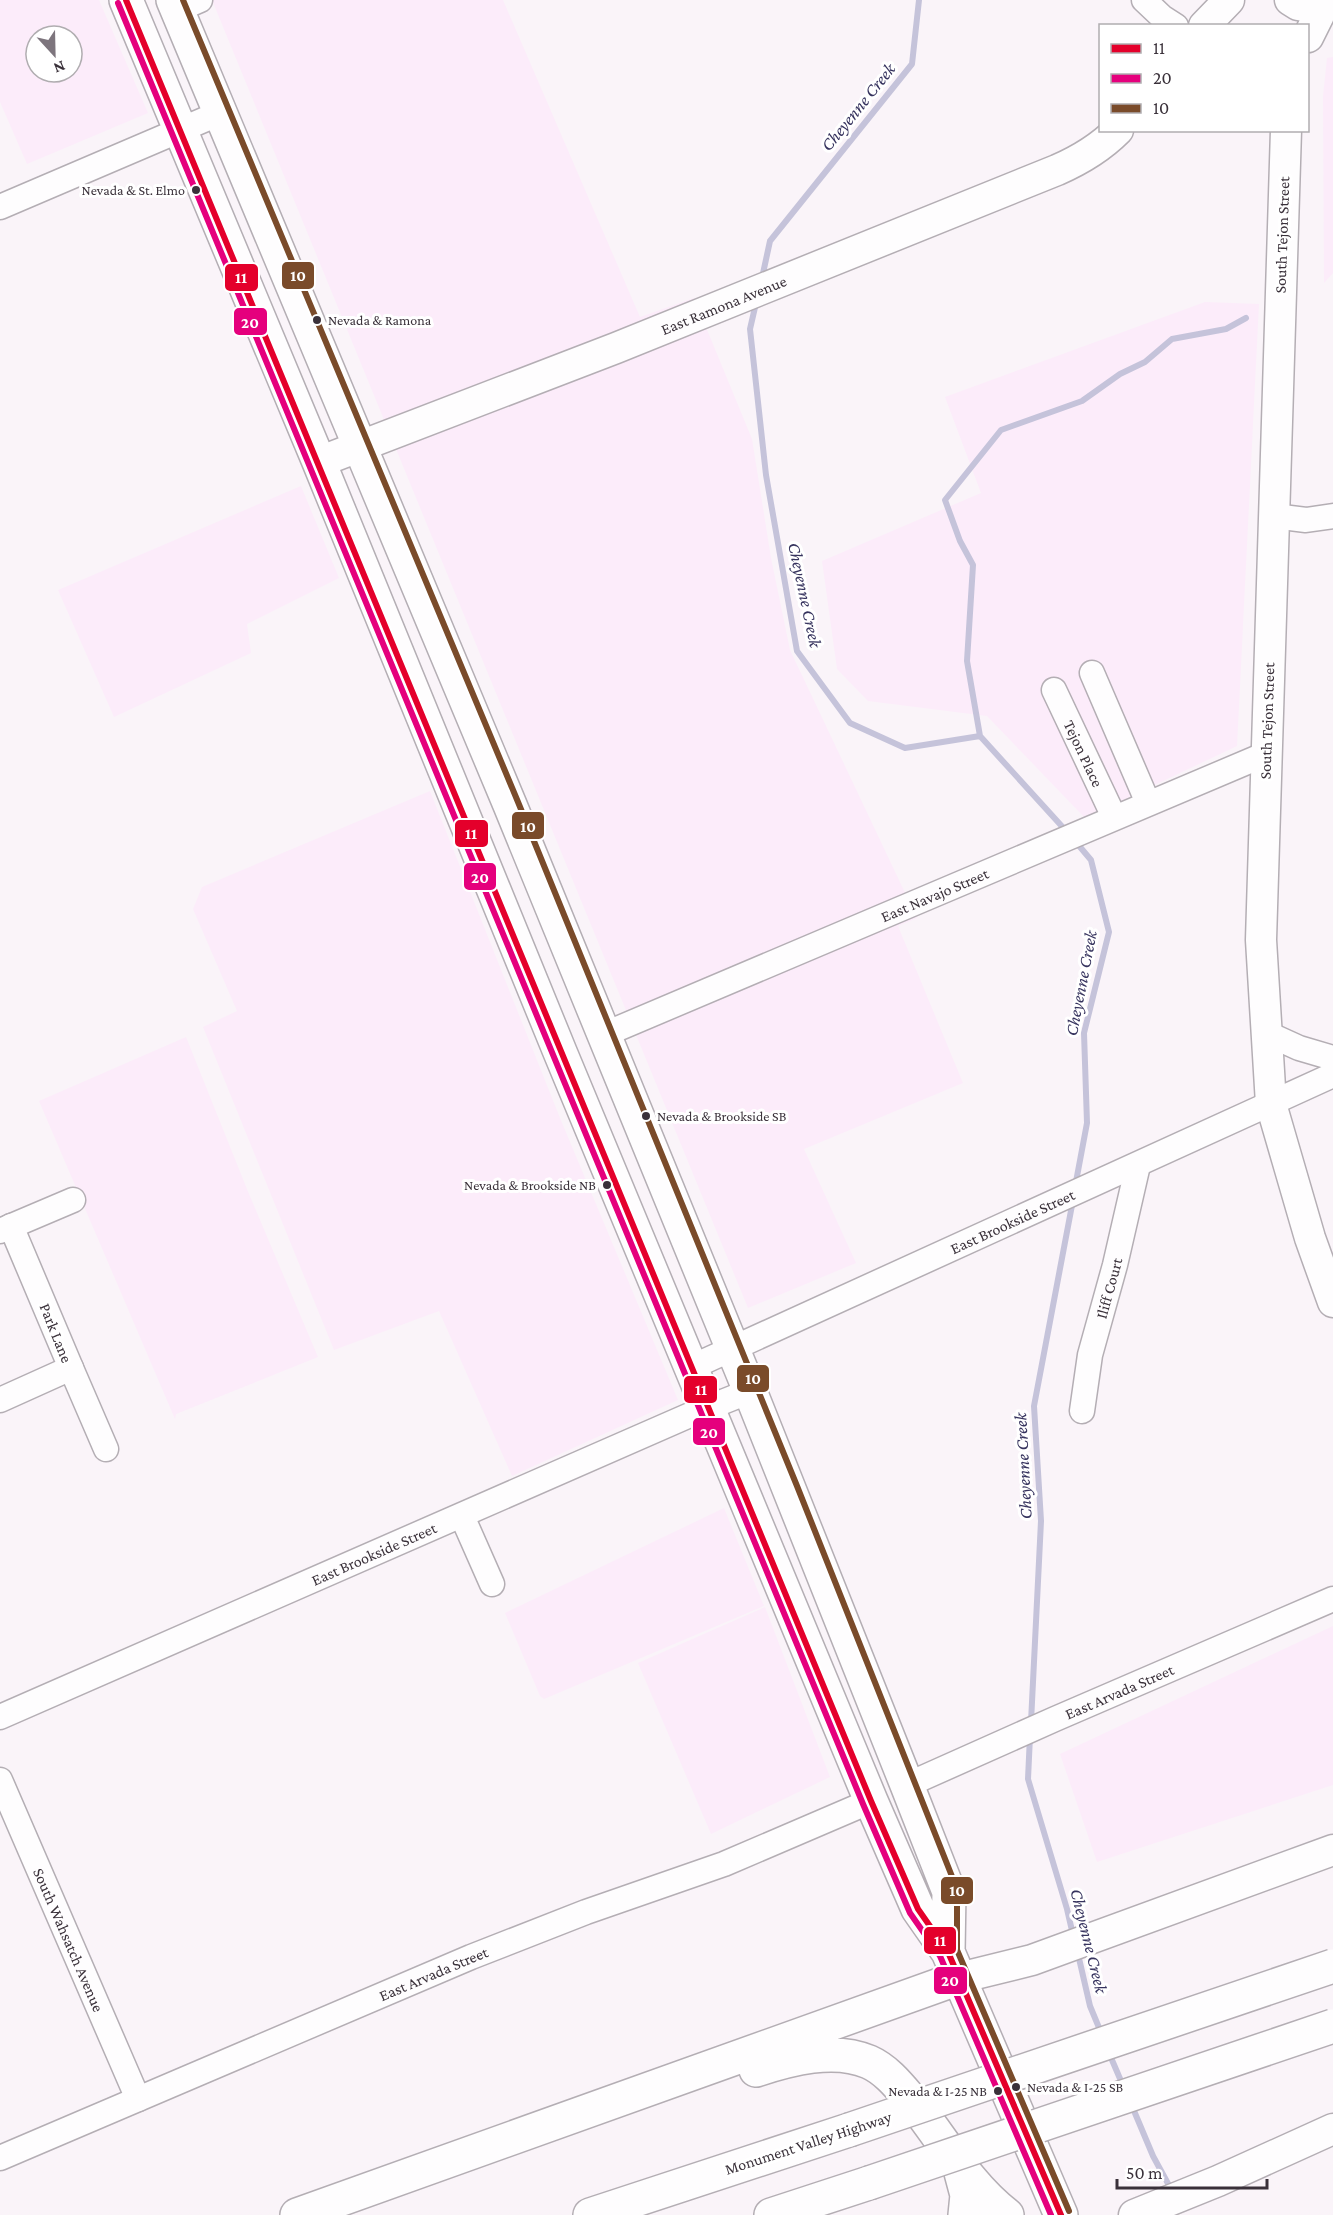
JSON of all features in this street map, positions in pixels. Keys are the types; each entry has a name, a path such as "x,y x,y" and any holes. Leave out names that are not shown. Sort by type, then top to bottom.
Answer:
{"highway":[{"path":"126,0 871,1801 918,1909 954,1965 1061,2215"},
{"path":"146,0 158,8 183,3 220,113 510,805 750,1391 907,1785 949,1892 954,1965"},
{"path":"517,946 550,973 567,1014 580,1027 603,1035"},
{"path":"570,1076 587,1071 598,1081 627,1151 658,1168"},
{"path":"297,2215 483,2148 954,1965"},
{"name":"Monument Valley Highway","path":"590,2215 1333,1966"},
{"path":"771,2215 1333,2026"},
{"path":"483,2148 633,2109 776,2064 816,2056 846,2056 869,2062 884,2071 897,2083 977,2188 1008,2215"},
{"path":"957,2160 967,2195 965,2215"}],"main road":[{"path":"1284,24 1288,0 1298,5 1328,6"},
{"path":"1206,24 1230,1"},
{"path":"1309,35 1328,6"},
{"name":"East Ramona Avenue","path":"319,462 739,298 1083,159 1116,132"},
{"name":"South Tejon Street","path":"1286,132 1261,939 1271,1104 1310,1238 1333,1302"},
{"path":"954,1965 1032,1960 1333,1850"},
{"path":"1134,2215 1218,2181 1333,2129"}],"street":[{"path":"1144,0 1161,17 1173,24"},
{"path":"0,207 220,113"},
{"path":"1274,516 1306,520 1333,516"},
{"path":"1092,673 1148,803"},
{"name":"Tejon Place","path":"1054,690 1114,818"},
{"name":"East Navajo Street","path":"603,1035 1266,754"},
{"path":"1266,1033 1299,1048 1333,1058"},
{"name":"East Brookside Street","path":"692,1367 1333,1075"},
{"name":"Iliff Court","path":"1082,1412 1090,1355 1115,1265 1138,1165"},
{"path":"6,1228 73,1200"},
{"name":"Park Lane","path":"0,1400 71,1368 6,1228"},
{"path":"71,1368 106,1449"},
{"name":"East Brookside Street","path":"0,1717 750,1391"},
{"path":"462,1516 492,1584"},
{"name":"East Arvada Street","path":"907,1785 1333,1599"},
{"name":"South Wahsatch Avenue","path":"0,1780 138,2099"},
{"name":"East Arvada Street","path":"0,2158 471,1957 586,1912 724,1864 871,1801"}],"shaded area":[{"path":"0,0 99,0 148,113 27,164 0,102"},
{"path":"212,0 503,0 640,317 694,298 752,439 771,558 790,650 917,918 898,926 963,1083 804,1149 856,1263 748,1308"},
{"path":"1333,57 1333,273 1324,283 1323,96 1327,58"},
{"path":"1205,302 1259,304 1237,746 1085,818 987,716 868,701 837,669 822,561 981,493 945,397"},
{"path":"301,486 339,578 247,624 251,653 114,717 58,590"},
{"path":"430,791 560,1118 678,1400 512,1476 439,1311 334,1350 203,1027 237,1011 193,909 202,887"},
{"path":"186,1037 318,1357 176,1414 175,1419 39,1101"},
{"path":"724,1508 764,1606 544,1699 540,1696 505,1613"},
{"path":"765,1607 830,1777 711,1834 638,1663"},
{"path":"1333,1626 1333,1785 1097,1862 1060,1754"}],"waterway":[{"name":"Cheyenne Creek","path":"762,278 770,241 912,64 919,0"},
{"name":"Cheyenne Creek","path":"756,303 750,329 766,475 797,651 850,723 905,748 980,736 1068,833"},
{"path":"980,736 967,661 973,565 960,541 945,500 1001,430 1082,401 1120,374 1145,362 1172,339 1226,329 1246,318"},
{"name":"Cheyenne Creek","path":"1075,841 1091,860 1109,932 1084,1033 1087,1123 1075,1187"},
{"name":"Cheyenne Creek","path":"1031,1722 1041,1521 1034,1406 1073,1200"},
{"name":"Cheyenne Creek","path":"1030,1736 1028,1779 1073,1935"},
{"name":"Cheyenne Creek","path":"1078,1954 1090,2006 1102,2035"},
{"name":"Cheyenne Creek","path":"1109,2053 1124,2088"},
{"name":"Cheyenne Creek","path":"1132,2106 1153,2156 1172,2191"}],"transit line":[{"name":"11","path":"126,0 871,1801 918,1909 948,1952 1061,2215"},
{"name":"10","path":"183,0 518,802 797,1486 957,1889 957,1950 1069,2211"},
{"name":"20","path":"118,3 863,1804 910,1913 940,1956 1051,2215"}],"place":[{"name":"Nevada & St. Elmo","path":"196,190"},
{"name":"Nevada & Ramona","path":"317,320"},
{"name":"Nevada & Brookside SB","path":"646,1116"},
{"name":"Nevada & Brookside NB","path":"607,1185"},
{"name":"Nevada & I-25 SB","path":"1016,2087"},
{"name":"Nevada & I-25 NB","path":"998,2091"}]}
